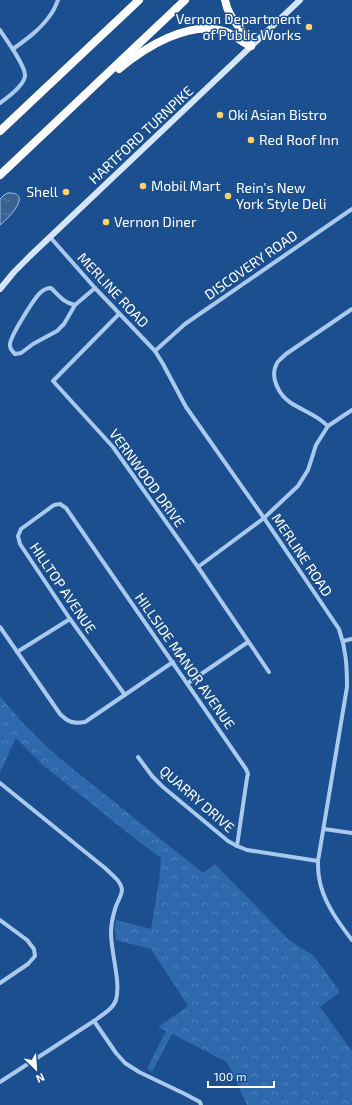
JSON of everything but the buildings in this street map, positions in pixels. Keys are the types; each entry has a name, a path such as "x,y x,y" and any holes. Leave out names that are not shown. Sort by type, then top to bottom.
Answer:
{"highway":[{"path":"0,132 139,0"},
{"path":"0,175 185,0"},
{"path":"225,0 226,7 230,15 247,37 251,46"},
{"path":"99,82 113,75 127,62 145,50 170,37 185,32 206,29 223,30 251,46"}],"main road":[{"name":"HARTFORD TURNPIKE","path":"0,289 18,268 50,237 300,0"}],"street":[{"path":"13,49 40,27 51,14 58,0"},
{"path":"0,30 24,67 25,77 21,85 0,103"},
{"name":"DISCOVERY ROAD","path":"155,351 185,324 352,209"},
{"name":"MERLINE ROAD","path":"50,237 95,288 155,351 186,407 264,518 339,629 345,650 347,687 318,861 319,877 323,893 329,906 351,938"},
{"path":"75,305 64,302 51,288 46,288 29,307 11,339 9,346 12,351 15,354 21,353 33,344 57,331 64,324 75,305 95,288"},
{"path":"328,426 317,417 285,398 277,387 274,378 275,370 278,363 286,354 352,309"},
{"name":"VERNWOOD DRIVE","path":"119,314 53,381 113,447 198,567 269,672"},
{"path":"198,567 264,518 298,486 308,470 316,445 328,426 352,410"},
{"name":"HILLTOP AVENUE","path":"60,504 54,505 21,529 18,536 20,544 70,619 125,695"},
{"name":"HILLSIDE MANOR AVENUE","path":"60,504 66,508 246,769 248,774 237,846"},
{"path":"16,652 70,619"},
{"path":"0,627 60,714 67,721 78,723 85,722 173,662"},
{"path":"343,642 352,639"},
{"path":"188,683 248,642"},
{"name":"QUARRY DRIVE","path":"138,757 162,787 228,841 247,850 318,861"},
{"path":"0,783 106,868 120,882 122,892 112,922 111,934 118,994 116,1002 110,1010 0,1082"},
{"path":"324,829 352,833"},
{"path":"0,920 27,940 34,949 35,956 28,964 0,983"},
{"path":"94,1021 124,1063 200,1102 201,1105"}],"green space":[{"path":"0,696 22,722 63,761 203,873 215,864 289,940 314,956 340,992 320,1007 352,1051 352,1105 247,1105 227,1062 172,1034 152,1072 147,1069 166,1031 158,1027 188,1006 151,949 116,940 115,928 116,920 151,929 159,881 161,858 44,766 16,738 0,773"}],"water":[{"path":"8,193 15,194 19,197 19,201 13,212 0,225 0,199"}],"place":[{"name":"Vernon Department of Public Works","path":"309,27"},
{"name":"Oki Asian Bistro","path":"220,115"},
{"name":"Red Roof Inn","path":"251,140"},
{"name":"Mobil Mart","path":"143,186"},
{"name":"Shell","path":"66,192"},
{"name":"Rein's New York Style Deli","path":"228,196"},
{"name":"Vernon Diner","path":"106,222"}]}
